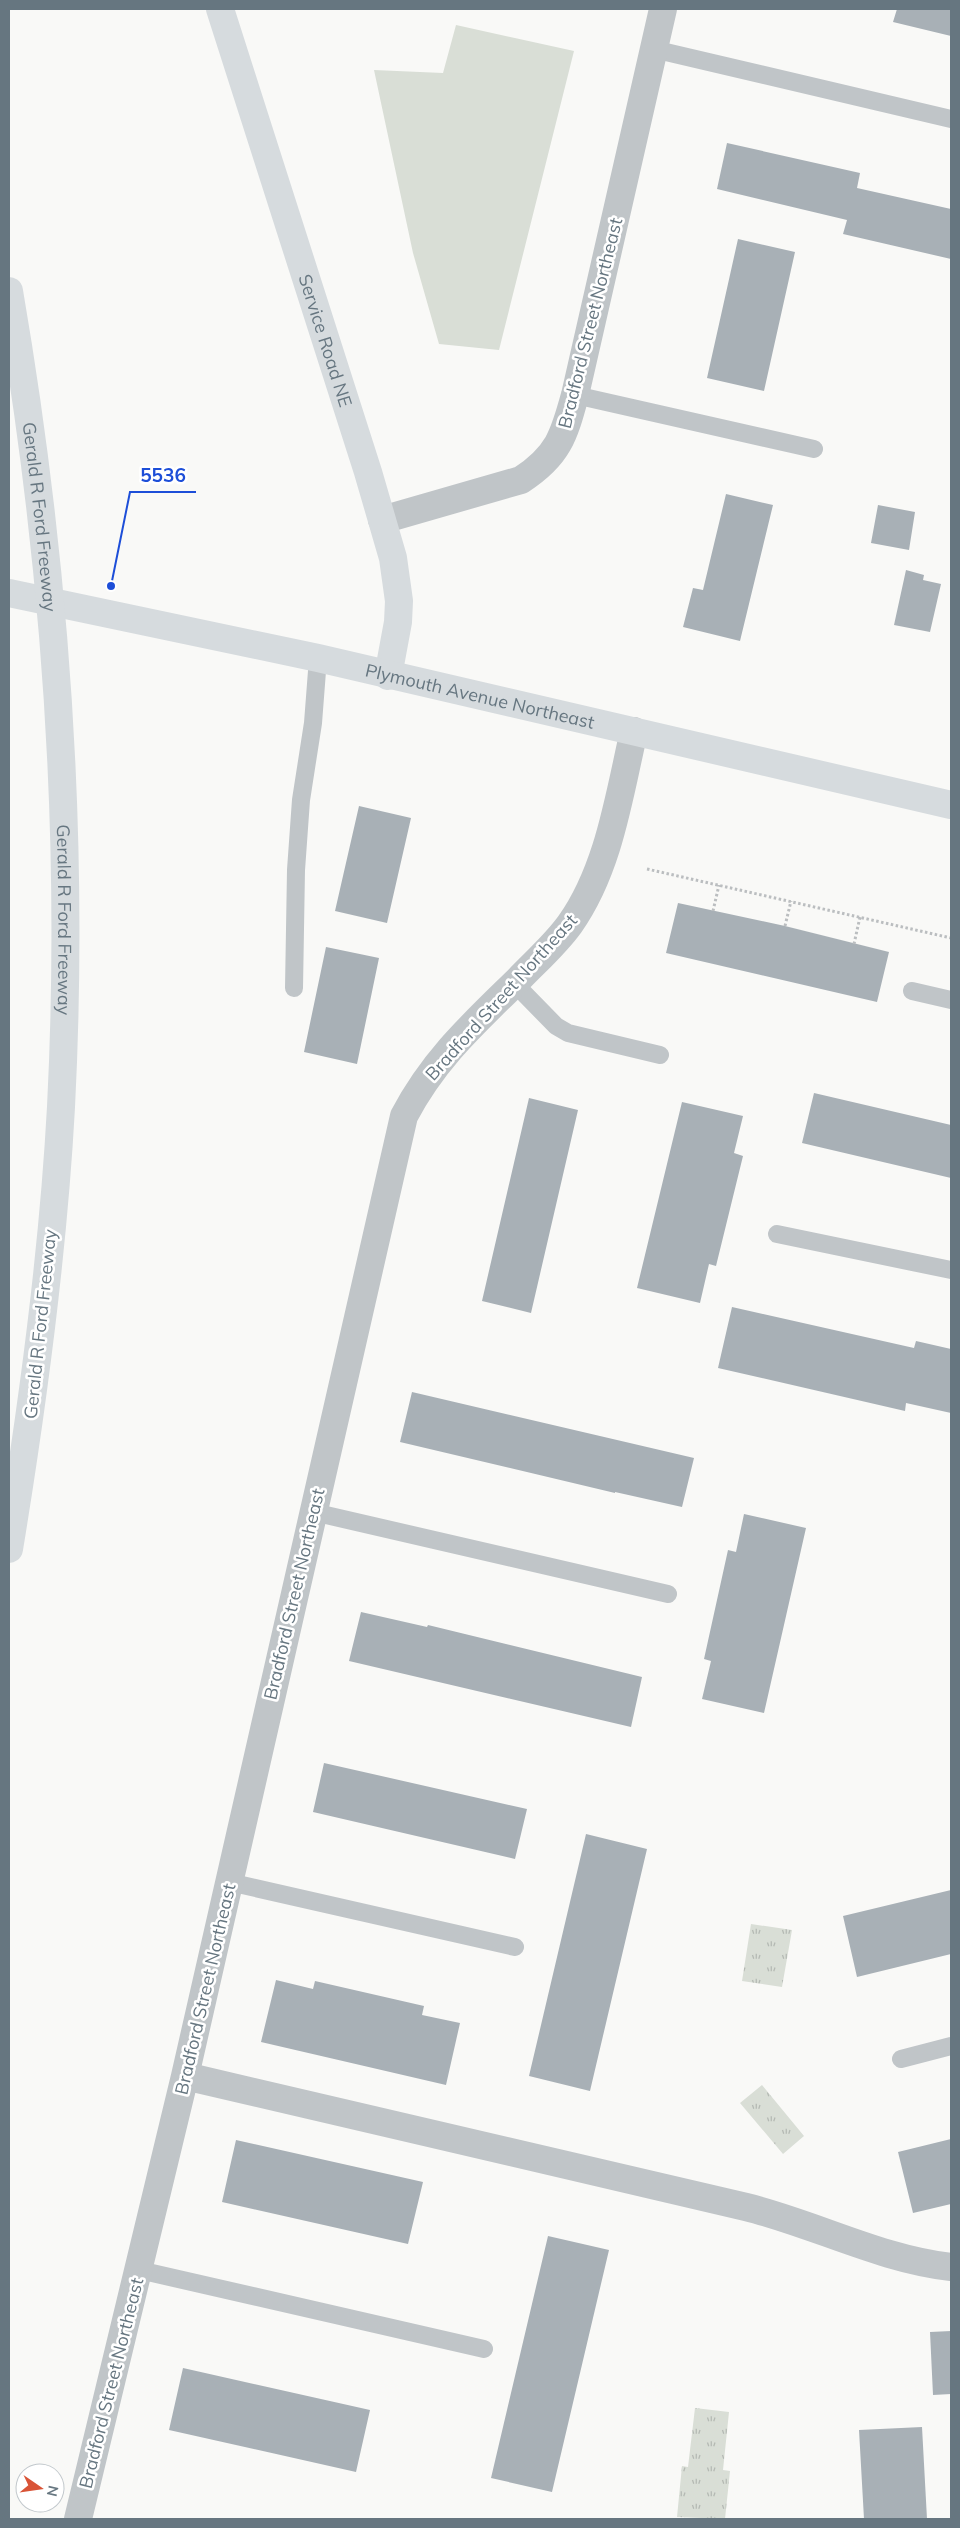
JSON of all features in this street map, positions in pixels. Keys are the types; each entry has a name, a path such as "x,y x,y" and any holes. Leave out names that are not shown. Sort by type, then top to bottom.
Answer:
{"main road":[{"name":"Service Road NE","path":"220,9 394,558 399,601 398,622 388,676"},
{"name":"Gerald R Ford Freeway","path":"9,291 38,488 57,711 65,949 61,1108 43,1320 33,1400 9,1549"},
{"name":"Plymouth Avenue Northeast","path":"9,593 318,658 388,676 951,805"}],"street":[{"name":"Bradford Street Northeast","path":"382,520 521,480 541,467 559,445 575,395 663,9"},
{"name":"Bradford Street Northeast","path":"78,2519 185,2076 404,1116 430,1072 467,1029 569,925 588,895 610,832 634,731"},
{"path":"185,2076 749,2208 898,2255 932,2265 951,2268"}],"lane":[{"path":"653,49 951,119"},
{"path":"575,395 814,449"},
{"path":"294,988 296,870 300,800 313,723 318,658"},
{"path":"514,983 556,1026 568,1033 660,1055"},
{"path":"912,991 951,1000"},
{"path":"777,1234 951,1270"},
{"path":"313,1512 668,1594"},
{"path":"229,1882 515,1947"},
{"path":"901,2059 951,2046"},
{"path":"139,2270 484,2349"}],"path":[{"path":"646,869 951,938"},
{"path":"714,911 720,885"},
{"path":"785,926 791,901"},
{"path":"854,944 860,917"}],"green space":[{"path":"456,25 574,51 499,350 439,344 413,253 374,70 443,73"},
{"path":"751,1924 792,1930 782,1987 742,1981"},
{"path":"762,2085 804,2136 783,2154 740,2103"},
{"path":"695,2408 729,2412 723,2470 730,2471 725,2519 677,2517 682,2466 688,2467"}],"building":[{"path":"897,9 951,9 951,36 893,22"},
{"path":"727,143 860,173 857,188 951,209 951,259 843,234 847,220 717,189"},
{"path":"738,239 795,252 764,391 707,378"},
{"path":"726,494 773,505 740,641 683,627 693,588 703,590"},
{"path":"878,505 915,512 909,550 871,543"},
{"path":"906,570 924,575 923,580 941,584 930,632 894,625"},
{"path":"359,806 411,818 387,923 335,911"},
{"path":"678,903 785,926 889,952 877,1002 666,953"},
{"path":"326,947 379,958 357,1064 304,1052"},
{"path":"814,1093 951,1125 951,1178 802,1143"},
{"path":"529,1098 578,1110 531,1313 482,1301"},
{"path":"682,1102 743,1116 734,1153 743,1156 716,1266 709,1264 700,1303 637,1288"},
{"path":"732,1307 914,1348 916,1341 951,1349 951,1413 906,1403 905,1411 718,1368"},
{"path":"412,1392 694,1458 682,1507 400,1442"},
{"path":"744,1514 806,1528 764,1713 702,1699 711,1661 704,1659 728,1550 736,1552"},
{"path":"361,1612 427,1627 428,1625 642,1677 631,1727 349,1661"},
{"path":"324,1763 527,1809 515,1859 313,1812"},
{"path":"586,1834 647,1849 590,2091 529,2076"},
{"path":"951,1890 951,1954 857,1977 843,1916"},
{"path":"276,1980 313,1989 315,1981 424,2006 422,2015 460,2023 446,2085 261,2042"},
{"path":"951,2139 951,2204 913,2213 898,2152"},
{"path":"236,2140 423,2182 408,2244 222,2202"},
{"path":"548,2236 609,2250 552,2492 491,2478"},
{"path":"951,2331 951,2394 933,2395 930,2332"},
{"path":"183,2368 370,2410 356,2472 169,2430"},
{"path":"922,2427 927,2519 864,2519 859,2430"}],"place":[{"name":"5536","path":"111,586"}]}
